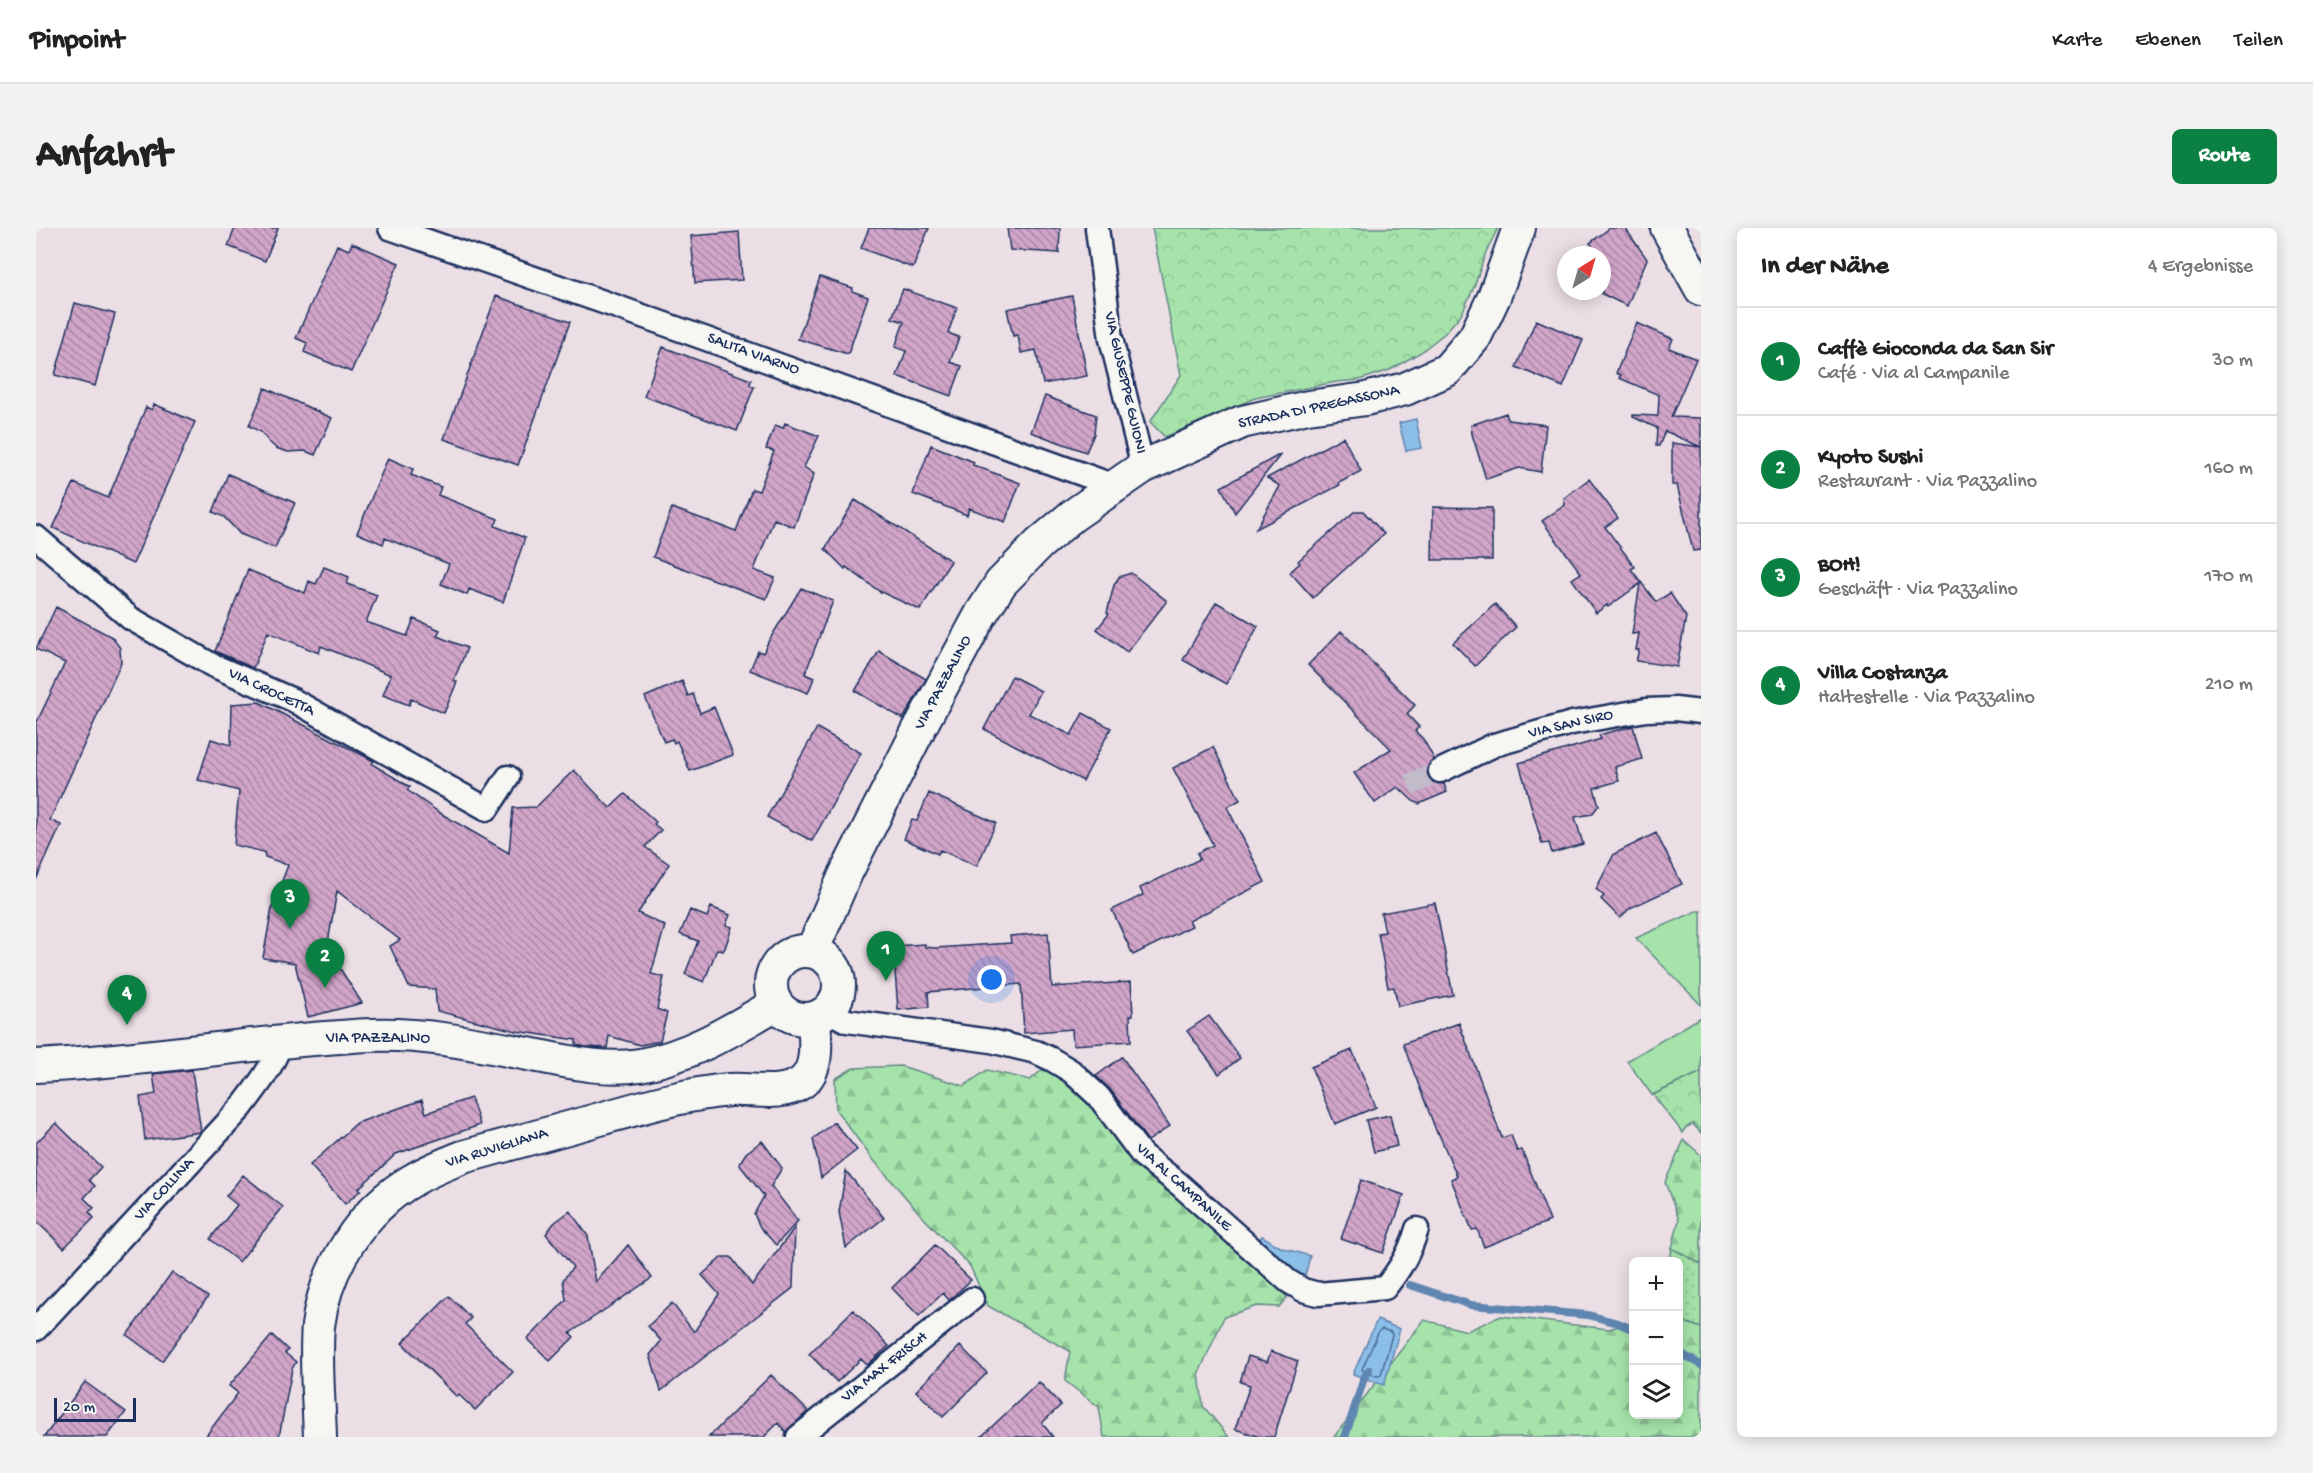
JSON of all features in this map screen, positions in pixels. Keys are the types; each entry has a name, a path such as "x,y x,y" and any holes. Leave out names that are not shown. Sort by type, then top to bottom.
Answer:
{"main road":[{"name":"STRADA DI PREGASSONA","path":"1143,467 1242,422 1308,407 1366,399 1405,389 1447,370 1475,337 1494,297 1519,228"},
{"path":"1666,228 1701,289"},
{"name":"VIA PAZZALINO","path":"812,951 846,873 919,729 981,614 1001,584 1039,544 1072,516 1143,467"},
{"path":"812,951 822,955 837,971 838,992 835,1002 821,1014 804,1019 793,1017 776,1004 771,984 777,966 792,953 812,951"},
{"name":"VIA PAZZALINO","path":"36,1066 79,1064 371,1035 414,1035 453,1040 586,1065 614,1067 640,1065 701,1046 776,1004"},
{"name":"VIA RUVIGLIANA","path":"320,1437 318,1326 324,1302 340,1257 369,1215 391,1195 411,1180 463,1157 682,1096 720,1091 778,1090 793,1087 803,1082 812,1068 821,1014"}],"street":[{"name":"SALITA VIARNO","path":"390,228 609,303 1115,486"},
{"name":"VIA GIUSEPPE GUIONI","path":"1097,228 1111,339 1143,467"},
{"name":"VIA CROCETTA","path":"36,537 130,618 212,665 293,700 487,809 508,777"},
{"name":"VIA SAN SIRO","path":"1443,769 1494,745 1572,723 1647,710 1701,712"},
{"name":"VIA AL CAMPANILE","path":"821,1014 847,1021 991,1041 1036,1052 1051,1059 1079,1078 1099,1097 1142,1155 1179,1184 1272,1269 1303,1290 1318,1294 1385,1288 1405,1261 1417,1229"},
{"name":"VIA COLLINA","path":"36,1329 241,1108 262,1082 281,1043"},
{"name":"VIA MAX FRISCH","path":"798,1437 972,1299"}],"green space":[{"path":"1152,228 1498,228 1462,313 1445,333 1421,352 1390,370 1359,380 1336,382 1255,398 1165,437 1150,422 1181,375"},
{"path":"1701,911 1701,1005 1636,938"},
{"path":"1701,1017 1701,1072 1652,1095 1627,1061"},
{"path":"901,1066 964,1086 987,1070 1030,1080 1042,1070 1060,1078 1078,1092 1155,1166 1287,1297 1279,1307 1257,1306 1224,1317 1199,1373 1203,1406 1229,1437 1104,1437 1099,1407 1065,1381 1070,1351 988,1306 970,1266 920,1214 871,1157 836,1110 835,1079 853,1068"},
{"path":"1701,1072 1701,1133 1693,1124 1685,1128 1683,1133 1653,1095"},
{"path":"1684,1140 1701,1155 1701,1264 1672,1248 1679,1220 1665,1182"},
{"path":"1672,1248 1701,1264 1701,1328 1683,1321 1683,1257 1671,1257"},
{"path":"1501,1316 1608,1329 1629,1324 1629,1419 1683,1419 1683,1321 1701,1328 1701,1437 1334,1437 1424,1320 1467,1331"}],"water":[{"path":"1416,419 1422,448 1406,451 1399,423"},
{"path":"1262,1236 1282,1248 1310,1256 1304,1280 1255,1244"},
{"path":"1377,1320 1400,1329 1384,1385 1353,1374"}],"building":[{"path":"235,228 278,228 265,261 228,246"},
{"path":"869,228 929,228 913,268 861,248"},
{"path":"1007,228 1060,228 1059,253 1010,250"},
{"path":"1610,228 1625,228 1647,259 1627,306 1611,298 1611,246 1592,246 1590,243"},
{"path":"739,232 742,280 695,283 691,236"},
{"path":"352,243 399,263 351,372 304,352 307,343 296,338 337,245 349,250"},
{"path":"820,277 853,288 852,291 868,297 848,354 798,339"},
{"path":"903,289 957,308 948,333 959,337 950,362 962,366 951,396 897,376 906,351 895,347 904,322 892,318"},
{"path":"496,296 570,322 518,465 444,439"},
{"path":"1072,296 1087,376 1043,384 1036,350 1021,353 1018,335 1013,336 1007,309"},
{"path":"75,303 115,314 95,386 55,375"},
{"path":"1536,320 1583,340 1563,387 1516,367"},
{"path":"1637,323 1673,339 1669,348 1696,359 1671,417 1701,418 1701,447 1665,431 1659,446 1656,446 1657,428 1633,417 1633,415 1658,416 1659,395 1619,378 1621,375 1616,373"},
{"path":"663,347 751,380 750,385 754,387 737,431 644,396"},
{"path":"265,388 332,418 315,455 305,451 288,452 276,448 261,432 249,426"},
{"path":"1045,396 1096,415 1094,434 1086,452 1031,432"},
{"path":"154,404 195,422 133,564 53,528 74,483 108,498 146,407 152,410"},
{"path":"1506,413 1508,420 1546,425 1541,472 1519,468 1486,479 1471,425"},
{"path":"785,423 819,436 804,467 814,474 794,527 774,519 754,570 775,578 766,599 653,557 672,508 736,531 752,489 759,491 774,451 766,449 775,425 783,428"},
{"path":"1343,437 1361,471 1339,483 1340,485 1256,529 1280,486 1267,478"},
{"path":"1672,443 1701,447 1701,550 1693,551 1677,485 1672,485"},
{"path":"931,445 974,462 973,465 1020,483 1005,522 969,508 967,515 913,494"},
{"path":"1281,454 1235,513 1221,487"},
{"path":"388,458 413,469 411,475 441,487 438,495 498,519 495,526 525,538 503,602 469,589 467,595 441,584 449,564 385,538 383,544 357,533"},
{"path":"228,474 295,503 275,548 240,534 224,517 213,512"},
{"path":"1589,479 1618,518 1605,527 1635,567 1631,569 1656,602 1670,593 1686,617 1677,667 1636,661 1639,650 1636,650 1639,633 1632,634 1640,584 1596,613 1572,579 1581,573 1542,521 1565,505 1564,498"},
{"path":"855,500 951,561 920,610 879,591 846,567 845,569 825,549"},
{"path":"1433,507 1492,508 1492,560 1432,560"},
{"path":"1355,511 1363,511 1384,534 1313,598 1290,572 1300,563 1298,561"},
{"path":"324,567 349,577 347,584 377,595 366,622 407,636 414,619 440,630 437,636 467,648 454,680 457,682 444,713 411,699 409,705 383,695 391,675 321,646 319,653 268,632 253,668 215,651 248,570 305,593 309,581 316,584"},
{"path":"1131,573 1167,601 1127,652 1097,629 1109,614 1107,613 1114,585 1119,577"},
{"path":"801,588 833,601 805,674 814,678 808,693 750,670 758,651 763,653"},
{"path":"1216,602 1258,626 1226,684 1183,660"},
{"path":"1495,604 1516,627 1475,666 1453,643"},
{"path":"56,607 112,637 120,648 121,663 50,820 61,825 36,880 36,724 65,663 36,649"},
{"path":"1341,631 1415,705 1407,714 1419,727 1415,731 1423,739 1434,759 1427,769 1428,776 1433,782 1444,784 1447,792 1419,804 1398,787 1375,803 1354,773 1391,749 1308,665"},
{"path":"879,651 926,679 903,719 855,691"},
{"path":"1012,676 1041,691 1029,714 1071,735 1083,713 1111,728 1083,781 984,729"},
{"path":"682,681 688,696 693,694 700,713 714,707 733,755 690,771 677,741 674,743 672,739 664,742 645,697"},
{"path":"259,702 374,761 372,764 410,787 407,790 440,813 509,853 513,808 536,807 574,770 610,808 625,794 656,822 654,824 661,830 645,847 669,864 638,913 665,926 651,974 664,977 657,1009 667,1013 660,1041 640,1045 609,1036 607,1048 586,1047 576,1045 576,1040 516,1031 437,1011 435,989 409,987 390,946 400,940 337,891 327,948 362,1003 308,1017 295,963 263,958 272,908 288,865 265,857 264,852 234,845 239,791 198,780 211,739 231,745 232,704"},
{"path":"1633,726 1642,759 1615,767 1619,781 1594,788 1599,805 1592,814 1575,817 1583,844 1552,853 1549,843 1542,844 1519,763 1601,739 1599,735"},
{"path":"817,728 861,753 812,841 767,817"},
{"path":"1213,747 1240,800 1227,807 1265,882 1189,921 1192,926 1133,955 1112,910 1143,895 1140,888 1200,859 1197,853 1213,845 1173,768"},
{"path":"929,793 996,823 977,866 940,850 938,854 904,839 912,820 917,821"},
{"path":"1656,833 1682,884 1630,908 1620,918 1601,899 1604,896 1596,889 1614,854"},
{"path":"1435,903 1453,995 1398,1006 1394,987 1388,988 1378,933 1385,932 1381,913"},
{"path":"711,907 730,915 726,925 732,927 723,951 717,949 704,982 685,974 698,941 680,934 690,910 707,917"},
{"path":"1048,933 1052,987 1131,982 1133,1015 1130,1016 1131,1041 1073,1045 1072,1029 1024,1033 1021,984 928,992 929,1007 898,1010 893,946 925,944 925,947 935,948 1011,943 1010,936"},
{"path":"1209,1016 1240,1058 1219,1074 1187,1031"},
{"path":"1459,1023 1502,1138 1511,1135 1517,1151 1522,1150 1550,1221 1484,1247 1477,1229 1472,1230 1451,1179 1457,1176 1437,1133 1403,1044"},
{"path":"1352,1050 1376,1107 1335,1124 1311,1067"},
{"path":"1122,1057 1170,1126 1148,1141 1110,1089 1096,1076"},
{"path":"192,1070 201,1132 145,1140 140,1097 156,1094 153,1074"},
{"path":"471,1098 480,1125 396,1154 345,1204 310,1165 357,1123 422,1100 426,1113"},
{"path":"1390,1115 1397,1146 1374,1152 1366,1120"},
{"path":"834,1122 857,1150 821,1178 813,1139"},
{"path":"56,1123 101,1167 89,1180 95,1186 84,1198 94,1208 89,1212 94,1218 64,1248 36,1221 36,1143"},
{"path":"762,1141 782,1168 771,1186 798,1221 776,1245 760,1227 754,1214 764,1196 739,1164 746,1153"},
{"path":"846,1171 884,1218 846,1248 839,1212"},
{"path":"243,1175 283,1207 239,1262 210,1239 237,1205 226,1196"},
{"path":"1361,1180 1404,1195 1383,1253 1341,1239"},
{"path":"570,1211 588,1236 596,1282 628,1245 652,1278 570,1333 574,1337 550,1361 528,1339 566,1300 563,1280 573,1267 546,1234 554,1223"},
{"path":"795,1227 793,1288 661,1391 650,1355 661,1341 648,1326 672,1303 694,1332 719,1294 702,1275 722,1257 731,1257 752,1285"},
{"path":"935,1245 971,1280 949,1300 943,1293 919,1316 892,1288"},
{"path":"172,1272 208,1297 162,1361 127,1335"},
{"path":"449,1296 471,1318 465,1324 513,1372 475,1410 459,1395 457,1397 402,1343"},
{"path":"853,1310 889,1346 867,1365 861,1359 837,1382 809,1354"},
{"path":"272,1335 288,1350 285,1353 296,1362 292,1369 279,1437 205,1437 238,1393 229,1386"},
{"path":"960,1346 987,1373 943,1417 916,1391"},
{"path":"1271,1351 1298,1361 1274,1437 1260,1437 1235,1429 1250,1385 1240,1382 1248,1356 1267,1362"},
{"path":"771,1375 808,1411 786,1432 778,1423 764,1437 709,1437"},
{"path":"85,1382 126,1412 107,1437 44,1437"},
{"path":"1039,1382 1061,1405 1042,1423 1053,1437 981,1437"}],"waterway":[{"path":"1410,1285 1471,1305 1588,1315 1629,1328"},
{"path":"1683,1355 1701,1365"},
{"path":"1345,1437 1364,1378 1369,1370"}],"tunnel":[{"path":"1409,785 1440,771"}],"place":[{"name":"BOH!","path":"290,929"},
{"name":"Caffè Gioconda da San Sir","path":"886,981"},
{"name":"Kyoto Sushi","path":"325,988"},
{"name":"Villa Costanza","path":"127,1025"}]}
